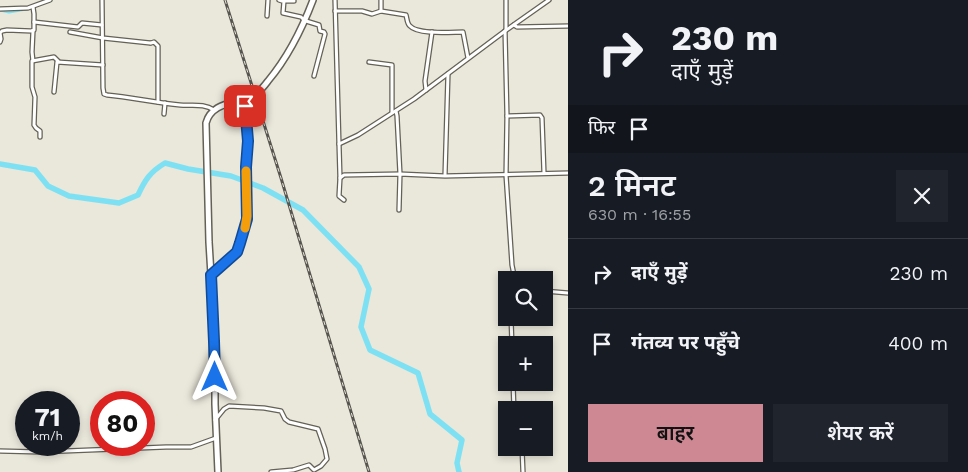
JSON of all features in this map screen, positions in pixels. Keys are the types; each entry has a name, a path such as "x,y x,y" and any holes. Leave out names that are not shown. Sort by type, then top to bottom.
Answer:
{"highway":[{"path":"218,472 206,123 209,115 214,110 257,93 263,87 277,70 294,42 314,0"}],"street":[{"path":"0,9 33,8 50,0"},
{"path":"102,0 103,90 106,94 181,105 204,106 214,110"},
{"path":"268,0 268,16"},
{"path":"279,0 282,2 294,2"},
{"path":"335,0 339,196 344,200"},
{"path":"381,0 381,11"},
{"path":"506,0 508,116 506,175 513,271"},
{"path":"339,144 358,135 426,90 549,0"},
{"path":"284,1 284,13 302,17 305,21 319,25 320,30 325,33 314,76"},
{"path":"33,8 32,87 35,97 34,125 40,131 40,137"},
{"path":"335,11 362,11 372,14 381,11 406,15 408,25 420,30 463,32 468,58"},
{"path":"34,22 78,27 82,23 102,25"},
{"path":"514,25 517,27 568,26"},
{"path":"0,42 0,33 2,31 33,31"},
{"path":"70,32 102,38 154,42 158,46 158,102"},
{"path":"426,90 425,81 432,32"},
{"path":"33,60 54,58 58,61 103,65"},
{"path":"54,92 56,64 58,61"},
{"path":"368,62 392,65 400,174 399,210"},
{"path":"445,176 448,74"},
{"path":"211,275 238,250 247,219 246,167 248,141 244,98"},
{"path":"164,114 165,103"},
{"path":"508,116 540,115 542,118 544,173"},
{"path":"340,178 344,175 400,174 445,176 568,173"},
{"path":"553,292 568,293"},
{"path":"215,420 229,406 264,408 280,411 285,419 290,422 318,429 327,458 319,468 314,470 309,465 293,470 271,472"},
{"path":"0,451 36,452 191,447 216,438"},
{"path":"522,456 523,472"}],"waterway":[{"path":"0,10 9,12 26,9"},
{"path":"0,164 35,170 48,186 69,196 119,203 138,195 148,177 165,163 231,176 263,188 303,210 359,267 369,289 361,327 370,350 418,373 430,414 462,440 457,463 459,472"}],"railway":[{"path":"225,0 281,178 369,472"}],"slow traffic":[{"path":"245,228 247,219 246,171"}],"route":[{"path":"215,377 211,275 237,252 247,219 246,167 248,141 245,106"}]}
